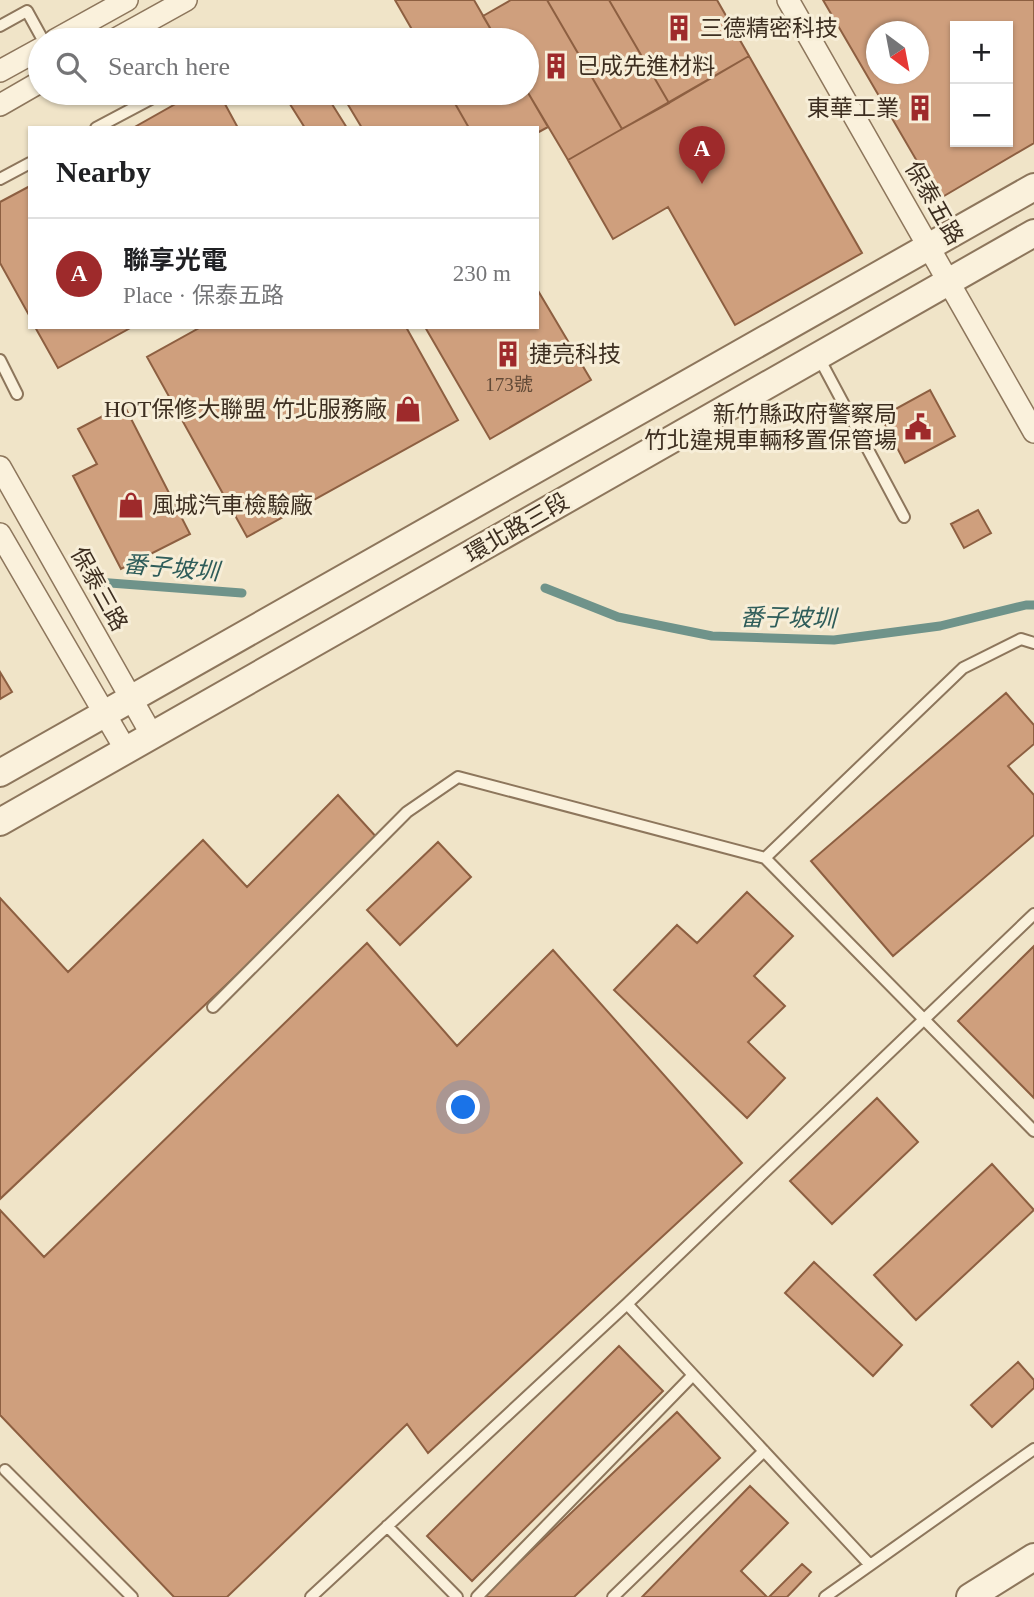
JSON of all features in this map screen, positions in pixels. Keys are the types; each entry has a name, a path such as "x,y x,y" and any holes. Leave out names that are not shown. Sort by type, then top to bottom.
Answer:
{"street":[{"path":"77,28 127,0"},
{"path":"145,28 186,0"},
{"name":"保泰五路","path":"788,0 1034,432"},
{"path":"0,71 28,55"},
{"path":"0,105 28,89"},
{"name":"環北路三段","path":"0,773 1034,187"},
{"name":"環北路三段","path":"0,822 1034,233"},
{"name":"保泰三路","path":"2,474 153,737"},
{"path":"0,534 127,752"},
{"path":"970,1597 1034,1557"}],"lane":[{"path":"0,26 26,11 36,28"},
{"path":"100,126 139,105"},
{"path":"0,179 28,164"},
{"path":"818,356 904,517"},
{"path":"0,360 17,394"},
{"path":"765,858 963,668 1021,639 1034,643"},
{"path":"213,1007 407,812 458,777 765,858 1034,1132"},
{"path":"311,1597 627,1304 1034,914"},
{"path":"627,1304 870,1565"},
{"path":"477,1597 694,1375"},
{"path":"825,1597 1034,1449"},
{"path":"613,1597 764,1451"},
{"path":"5,1470 132,1597"},
{"path":"387,1526 457,1597"}],"building":[{"path":"395,0 474,0 490,28 411,28"},
{"name":"已成先進材料","path":"511,0 547,0 622,129 568,160 535,105 539,105 539,28 490,28 483,16"},
{"path":"547,0 609,0 669,103 622,129"},
{"name":"三德精密科技","path":"609,0 717,0 749,56 669,103"},
{"name":"東華工業","path":"823,0 1034,0 1034,143 939,199 872,84 929,84 929,21 866,21 866,74"},
{"path":"749,56 862,253 735,325 668,207 613,239 568,160"},
{"path":"174,105 226,105 237,126 137,126"},
{"path":"291,105 333,105 346,126 304,126"},
{"path":"348,105 456,105 468,126 361,126"},
{"path":"456,105 535,105 548,127 539,132 539,126 468,126"},
{"path":"28,187 28,313 0,263 0,202"},
{"name":"捷亮科技","path":"539,292 591,380 490,439 426,329 539,329"},
{"path":"36,329 128,329 58,368"},
{"path":"197,329 407,329 458,420 247,537 147,357"},
{"name":"新竹縣政府警察局 竹北違規車輛移置保管場","path":"930,390 955,436 905,463 881,417"},
{"name":"風城汽車檢驗廠","path":"124,405 190,534 121,569 73,476 97,464 78,429"},
{"path":"978,510 991,533 964,548 951,524"},
{"path":"0,672 12,692 0,699"},
{"path":"1006,693 1034,725 1034,744 1008,766 1034,795 1034,835 893,956 811,861"},
{"path":"338,795 379,840 0,1199 0,898 68,972 203,840 247,887"},
{"path":"438,842 471,877 400,945 367,910"},
{"path":"747,892 793,936 754,976 785,1006 748,1042 785,1078 747,1118 614,990 677,925 697,943"},
{"path":"367,943 457,1046 553,950 742,1163 428,1453 407,1424 227,1597 174,1597 0,1415 0,1210 44,1257"},
{"path":"1034,946 1034,1098 958,1021"},
{"path":"877,1098 918,1142 832,1224 790,1181"},
{"path":"992,1164 1034,1210 916,1320 874,1275"},
{"path":"814,1262 902,1345 873,1376 785,1293"},
{"path":"619,1346 663,1391 472,1581 427,1536"},
{"path":"1018,1362 1034,1380 1034,1388 992,1427 971,1405"},
{"path":"677,1412 720,1458 574,1597 485,1595"},
{"path":"750,1486 788,1523 741,1571 767,1597 642,1597"},
{"path":"802,1564 811,1572 787,1597 769,1597"}],"waterway":[{"name":"番子坡圳","path":"97,582 242,593"},
{"name":"番子坡圳","path":"545,588 618,617 712,636 834,640 940,626 1034,605"}],"place":[{"name":"三德精密科技","path":"679,28"},
{"name":"已成先進材料","path":"556,66"},
{"name":"東華工業","path":"920,108"},
{"name":"聯享光電","path":"702,184"},
{"name":"捷亮科技","path":"508,354"},
{"name":"HOT保修大聯盟 竹北服務廠","path":"408,409"},
{"name":"新竹縣政府警察局 竹北違規車輛移置保管場","path":"918,427"},
{"name":"風城汽車檢驗廠","path":"131,505"}]}
